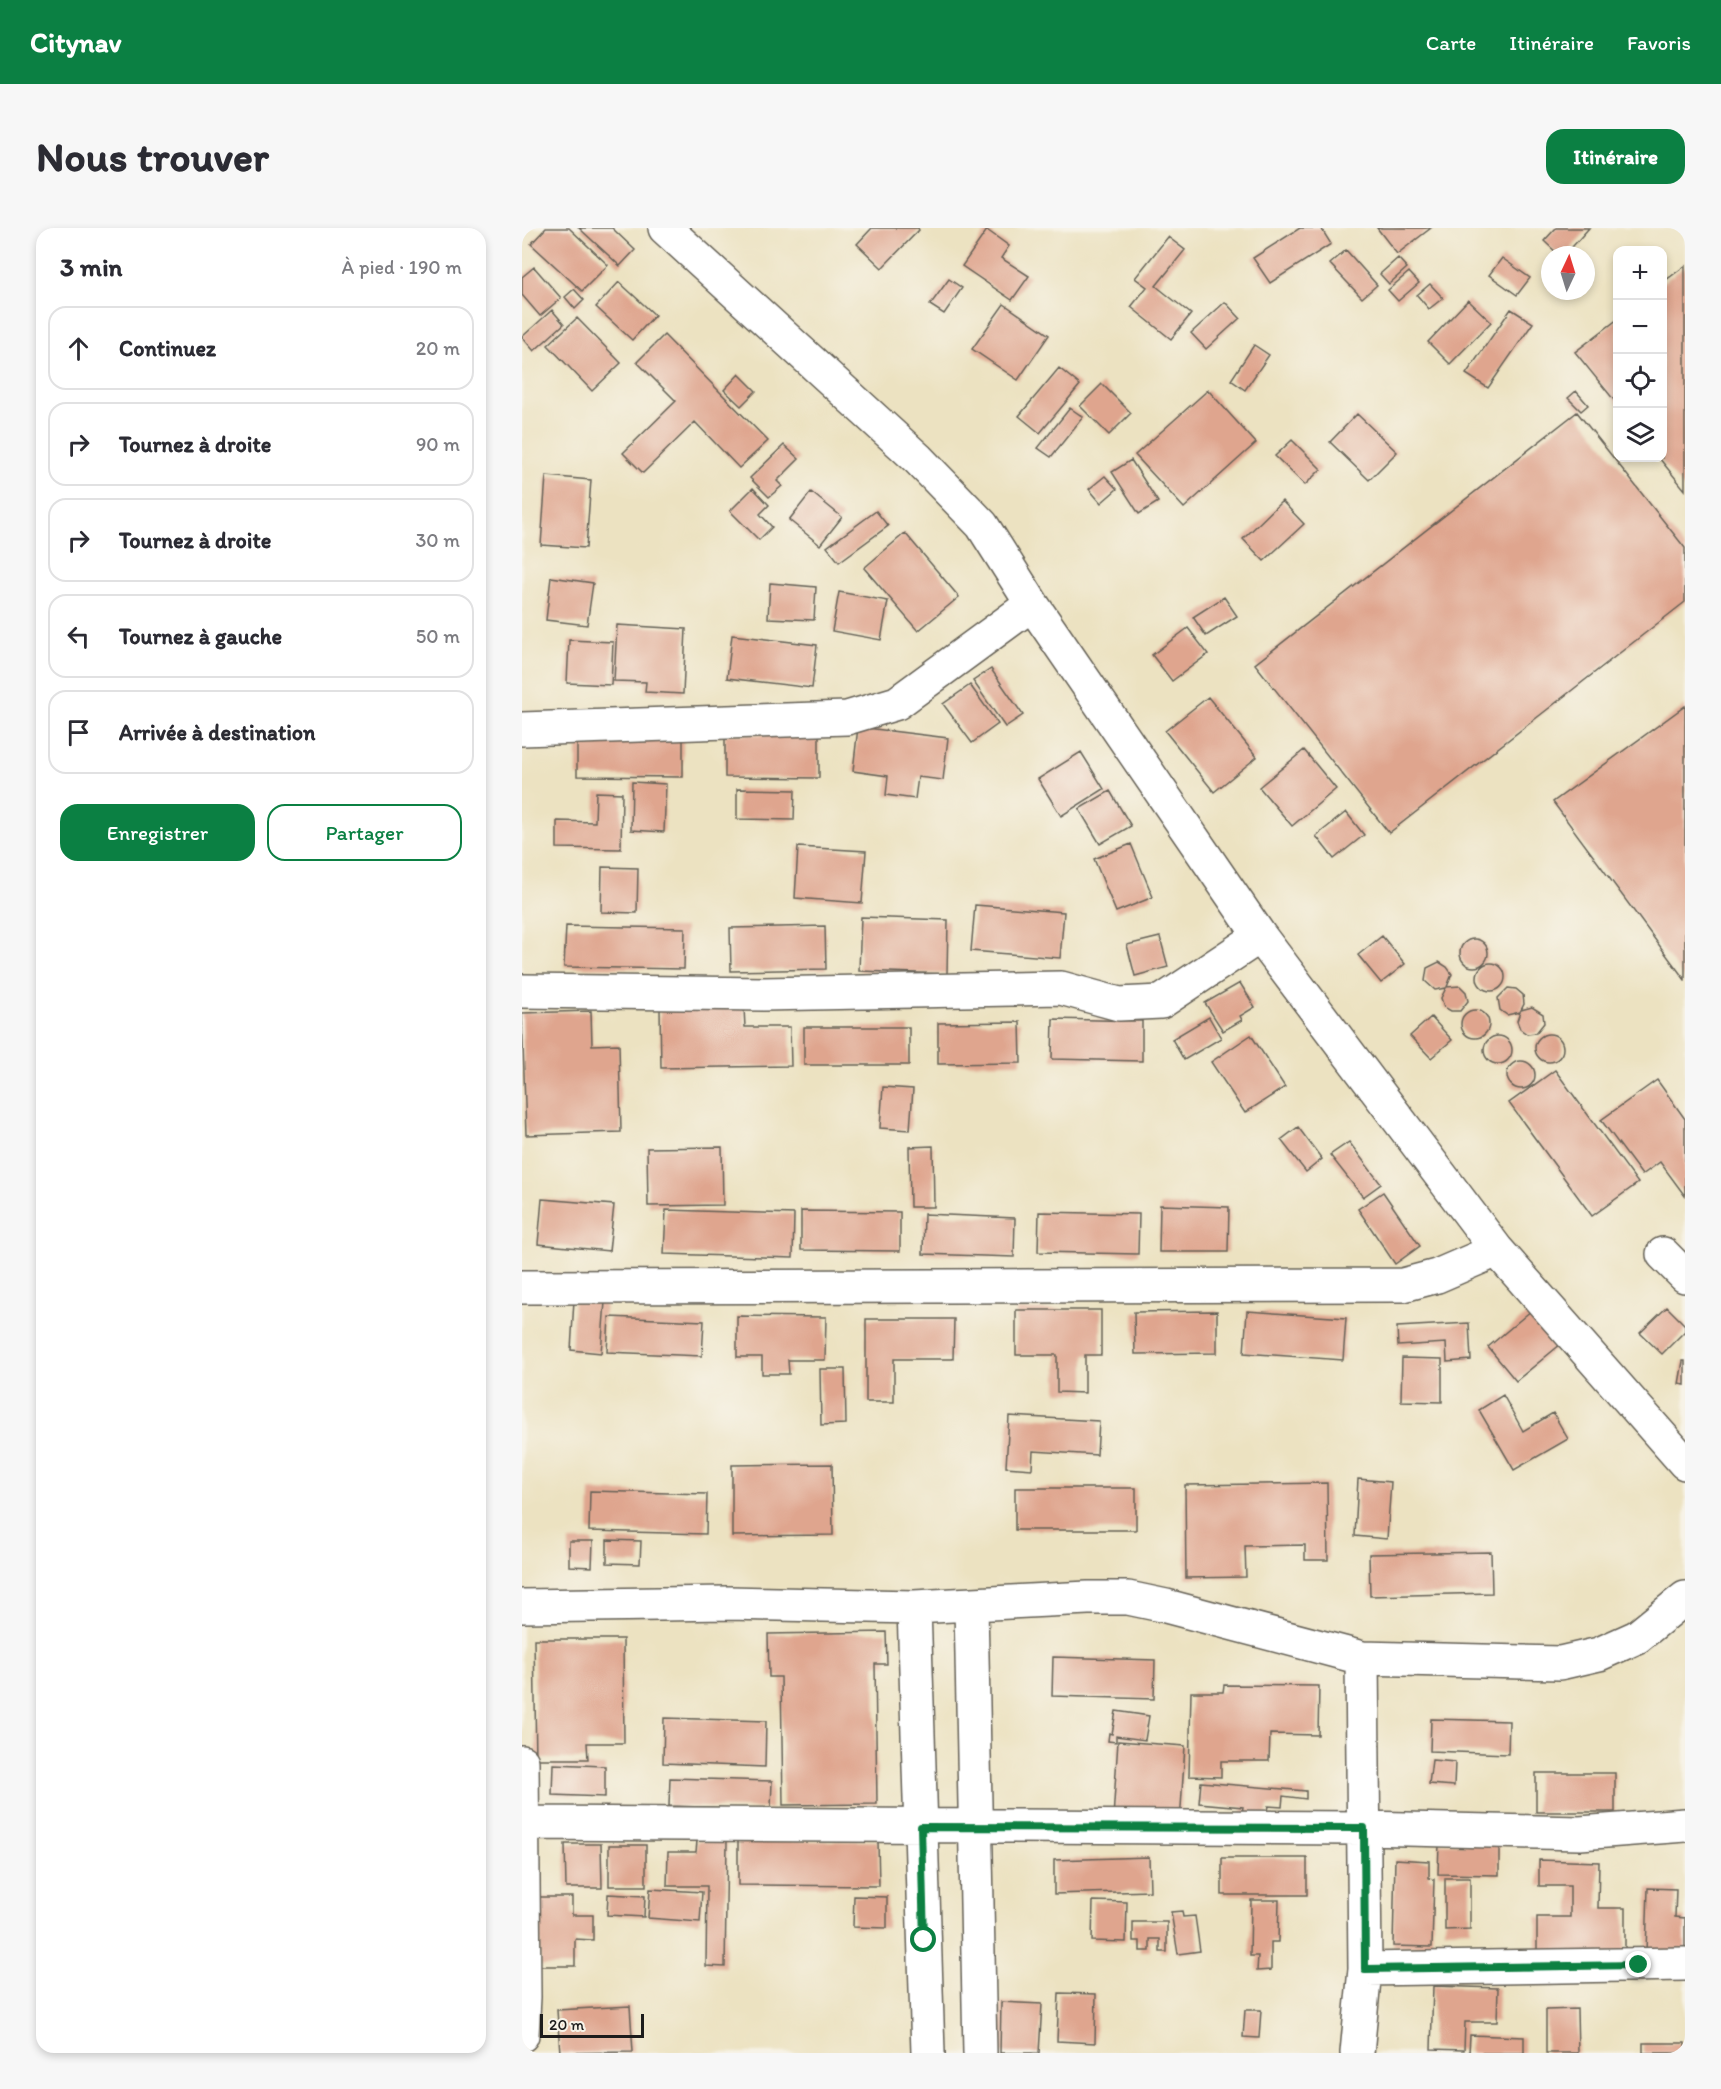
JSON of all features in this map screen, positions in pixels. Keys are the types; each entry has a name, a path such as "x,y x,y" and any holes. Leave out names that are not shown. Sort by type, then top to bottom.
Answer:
{"street":[{"path":"664,228 918,459 982,525 1032,603 1260,936 1497,1250 1685,1463"},
{"path":"522,729 847,718 897,703 1032,603"},
{"path":"522,991 764,994 1061,988 1119,1004 1161,1002 1260,936"},
{"path":"522,1287 1403,1285 1437,1276 1497,1250"},
{"path":"522,1606 729,1603 914,1607 1128,1598 1362,1658 1560,1664 1599,1654 1638,1637 1685,1598"},
{"path":"971,1606 980,2053"},
{"path":"914,1607 928,2053"},
{"path":"1357,2053 1365,1969 1362,1658"},
{"path":"522,1762 522,2035"},
{"path":"523,1823 1364,1828 1580,1833 1685,1825"},
{"path":"1365,1969 1685,1964"}],"building":[{"path":"546,228 569,228 608,265 582,291 531,244"},
{"path":"579,228 612,228 635,250 620,266"},
{"path":"872,228 918,228 919,230 882,268 857,244"},
{"path":"1300,228 1321,228 1331,244 1270,283 1253,258"},
{"path":"1377,228 1431,228 1397,254"},
{"path":"1556,228 1589,228 1573,246 1549,246 1544,241"},
{"path":"987,230 1009,246 1001,258 1029,276 1012,300 962,266"},
{"path":"1168,237 1185,250 1156,286 1191,314 1171,339 1131,307 1147,287 1135,278"},
{"path":"1346,250 1377,285 1362,298 1330,264"},
{"path":"1398,258 1407,268 1389,284 1380,274"},
{"path":"1502,258 1530,278 1517,295 1489,275"},
{"path":"1685,266 1685,490 1662,462 1667,462 1667,279"},
{"path":"534,267 561,298 540,316 522,295 522,277"},
{"path":"1409,272 1419,283 1398,301 1388,290"},
{"path":"949,279 962,288 944,314 930,305"},
{"path":"619,282 655,315 632,340 596,307"},
{"path":"1430,284 1443,298 1429,309 1417,295"},
{"path":"574,289 584,300 575,309 565,297"},
{"path":"1468,300 1491,322 1450,364 1428,342"},
{"path":"1225,302 1240,318 1206,349 1191,333"},
{"path":"1004,304 1049,335 1018,380 972,349"},
{"path":"1511,309 1533,323 1488,388 1466,374"},
{"path":"552,310 564,324 534,351 522,337"},
{"path":"577,318 621,363 592,391 548,345"},
{"path":"1613,323 1613,399 1575,352"},
{"path":"664,335 768,441 739,468 695,422 643,473 623,453 676,401 637,362"},
{"path":"1254,345 1269,355 1245,390 1231,380"},
{"path":"1059,368 1080,385 1040,433 1019,416"},
{"path":"739,374 756,391 741,406 724,390"},
{"path":"1102,384 1131,413 1109,435 1080,406"},
{"path":"1208,390 1256,443 1184,508 1135,455"},
{"path":"1576,391 1588,405 1581,411 1568,398"},
{"path":"1070,408 1083,417 1051,457 1038,448"},
{"path":"1577,412 1613,457 1613,462 1617,462 1685,548 1685,602 1389,833 1255,664"},
{"path":"1357,414 1397,452 1369,480 1330,442"},
{"path":"1292,440 1321,469 1305,485 1275,456"},
{"path":"784,445 799,459 777,481 782,486 769,497 750,478"},
{"path":"1131,460 1158,502 1139,514 1112,472"},
{"path":"546,476 591,480 586,548 541,545"},
{"path":"1105,476 1117,489 1101,503 1089,489"},
{"path":"753,488 769,505 760,514 772,527 759,540 730,511"},
{"path":"811,492 842,517 820,545 789,520"},
{"path":"1282,501 1304,524 1264,561 1243,539"},
{"path":"876,511 888,526 839,562 827,547"},
{"path":"905,533 959,597 918,631 864,568"},
{"path":"551,577 593,583 587,625 546,620"},
{"path":"770,583 816,587 814,620 768,618"},
{"path":"839,592 888,601 881,640 832,631"},
{"path":"1224,597 1237,616 1206,636 1193,617"},
{"path":"617,625 686,629 683,694 645,692 646,682 614,681"},
{"path":"1188,628 1208,654 1172,681 1152,655"},
{"path":"732,635 817,645 812,688 727,678"},
{"path":"569,640 613,642 611,685 567,683"},
{"path":"991,669 1023,715 1005,727 973,681"},
{"path":"970,685 998,724 972,743 943,704"},
{"path":"1208,697 1257,757 1214,792 1165,731"},
{"path":"1685,706 1685,980 1553,802"},
{"path":"858,727 948,738 943,780 918,777 915,799 886,795 888,776 853,771"},
{"path":"725,734 819,735 819,778 725,777"},
{"path":"577,737 683,737 683,777 577,776"},
{"path":"1304,750 1336,789 1292,826 1259,787"},
{"path":"1081,752 1104,789 1061,816 1038,779"},
{"path":"632,782 666,784 664,832 631,830"},
{"path":"737,789 795,790 794,820 737,819"},
{"path":"1110,791 1131,826 1100,844 1079,809"},
{"path":"596,792 622,793 621,849 557,848 557,821 595,822"},
{"path":"1346,812 1364,835 1334,859 1316,836"},
{"path":"1131,844 1153,897 1116,912 1094,859"},
{"path":"798,847 866,851 862,903 795,898"},
{"path":"602,867 638,868 637,913 601,912"},
{"path":"975,905 1064,912 1060,958 971,951"},
{"path":"861,917 948,920 947,974 859,971"},
{"path":"566,926 685,928 684,969 564,967"},
{"path":"825,926 826,969 731,971 730,928"},
{"path":"1382,936 1405,964 1381,983 1358,955"},
{"path":"1160,937 1168,967 1135,976 1127,945"},
{"path":"1474,939 1484,943 1488,953 1484,963 1474,967 1464,963 1460,953 1464,943"},
{"path":"1439,962 1452,974 1447,987 1460,986 1466,992 1468,1001 1460,1011 1451,1011 1444,1007 1441,998 1446,988 1435,990 1425,981 1427,968"},
{"path":"1491,963 1501,967 1505,977 1501,987 1491,991 1481,987 1477,977 1481,967"},
{"path":"1240,983 1255,1007 1240,1016 1242,1020 1223,1031 1205,1003"},
{"path":"1508,988 1516,989 1523,995 1524,1004 1521,1010 1532,1007 1543,1014 1544,1023 1536,1033 1527,1034 1520,1029 1517,1021 1520,1012 1507,1015 1500,1010 1498,998"},
{"path":"744,1008 745,1027 790,1027 791,1066 661,1068 660,1009"},
{"path":"1475,1010 1485,1014 1489,1024 1485,1034 1475,1038 1465,1034 1461,1024 1465,1014"},
{"path":"591,1011 592,1045 619,1044 621,1132 526,1135 522,1013"},
{"path":"1209,1017 1221,1038 1184,1060 1172,1039"},
{"path":"1431,1017 1452,1040 1431,1058 1410,1036"},
{"path":"1053,1019 1142,1021 1142,1061 1052,1059"},
{"path":"1020,1022 1021,1063 938,1064 938,1023"},
{"path":"804,1027 909,1027 909,1065 804,1065"},
{"path":"1549,1034 1559,1038 1563,1048 1559,1058 1549,1062 1539,1058 1535,1048 1539,1038"},
{"path":"1251,1035 1285,1087 1245,1113 1211,1062"},
{"path":"1498,1036 1508,1040 1512,1050 1508,1060 1498,1064 1488,1060 1484,1050 1488,1040"},
{"path":"1521,1061 1531,1065 1535,1075 1531,1085 1521,1089 1511,1085 1507,1075 1511,1065"},
{"path":"1555,1070 1638,1183 1592,1216 1509,1103"},
{"path":"1657,1080 1685,1119 1685,1196 1660,1162 1642,1175 1601,1120"},
{"path":"883,1087 913,1089 910,1130 880,1128"},
{"path":"1298,1127 1322,1159 1306,1172 1281,1140"},
{"path":"1349,1142 1381,1184 1363,1197 1330,1155"},
{"path":"933,1146 934,1207 910,1207 909,1147"},
{"path":"722,1147 723,1205 648,1206 647,1148"},
{"path":"1383,1192 1420,1246 1395,1264 1358,1209"},
{"path":"542,1199 614,1205 609,1251 538,1244"},
{"path":"1160,1205 1229,1207 1228,1252 1159,1252"},
{"path":"666,1210 794,1214 793,1258 664,1254"},
{"path":"801,1211 900,1212 900,1251 801,1250"},
{"path":"1039,1212 1139,1214 1138,1254 1038,1252"},
{"path":"924,1214 1015,1218 1014,1257 923,1254"},
{"path":"574,1300 605,1302 601,1353 571,1350"},
{"path":"1667,1307 1685,1325 1685,1331 1662,1354 1640,1333"},
{"path":"1016,1310 1101,1310 1101,1355 1085,1355 1085,1393 1057,1392 1057,1355 1016,1355"},
{"path":"1532,1310 1561,1344 1516,1381 1488,1347"},
{"path":"1217,1311 1217,1353 1135,1354 1134,1312"},
{"path":"1247,1311 1346,1318 1343,1360 1244,1353"},
{"path":"737,1316 826,1317 825,1360 788,1360 789,1374 762,1374 762,1357 737,1357"},
{"path":"609,1317 704,1321 702,1356 607,1352"},
{"path":"866,1319 954,1319 953,1359 894,1359 894,1402 866,1402"},
{"path":"1469,1323 1471,1360 1447,1362 1446,1343 1398,1346 1397,1327"},
{"path":"1402,1358 1442,1359 1442,1402 1401,1401"},
{"path":"1683,1361 1685,1361 1685,1385 1679,1384"},
{"path":"820,1369 845,1369 846,1424 821,1425"},
{"path":"1503,1395 1523,1431 1553,1413 1568,1439 1514,1470 1479,1410"},
{"path":"1009,1416 1099,1421 1097,1455 1033,1451 1032,1469 1006,1467"},
{"path":"832,1464 833,1535 732,1536 732,1465"},
{"path":"1358,1479 1391,1482 1387,1539 1355,1536"},
{"path":"1327,1483 1328,1560 1305,1560 1305,1545 1245,1546 1246,1577 1186,1578 1185,1485"},
{"path":"1015,1488 1136,1488 1136,1530 1015,1530"},
{"path":"590,1491 707,1494 706,1534 589,1531"},
{"path":"607,1540 641,1541 640,1564 607,1563"},
{"path":"569,1541 593,1541 592,1567 569,1566"},
{"path":"1491,1552 1492,1593 1370,1596 1369,1554"},
{"path":"886,1632 887,1664 875,1664 877,1804 783,1805 781,1677 769,1677 768,1634"},
{"path":"534,1639 623,1639 624,1743 587,1743 588,1759 536,1759"},
{"path":"1053,1657 1155,1660 1154,1699 1052,1696"},
{"path":"1224,1685 1319,1686 1318,1735 1270,1734 1269,1761 1221,1761 1221,1777 1189,1776 1191,1692 1223,1692"},
{"path":"1116,1711 1149,1716 1145,1740 1116,1736 1116,1742 1108,1741 1109,1733 1112,1734"},
{"path":"664,1718 766,1721 765,1767 663,1763"},
{"path":"1431,1719 1509,1721 1508,1754 1430,1751"},
{"path":"1118,1741 1185,1746 1180,1823 1113,1818"},
{"path":"1432,1760 1455,1762 1454,1786 1429,1784"},
{"path":"553,1764 605,1766 605,1797 552,1795"},
{"path":"1536,1773 1615,1773 1615,1812 1536,1812"},
{"path":"670,1778 772,1781 771,1809 669,1806"},
{"path":"1201,1782 1306,1791 1306,1799 1283,1796 1282,1807 1268,1806 1266,1815 1242,1813 1243,1807 1199,1803"},
{"path":"697,1841 727,1841 725,1967 706,1966 707,1886 667,1886 668,1852 696,1852"},
{"path":"738,1841 878,1841 879,1886 738,1885"},
{"path":"1439,1843 1499,1843 1499,1875 1438,1874"},
{"path":"565,1844 601,1844 602,1888 566,1888"},
{"path":"609,1845 646,1845 646,1886 609,1886"},
{"path":"1149,1857 1150,1891 1054,1894 1054,1860"},
{"path":"1222,1858 1307,1858 1307,1895 1222,1895"},
{"path":"1395,1859 1429,1861 1429,1878 1434,1879 1432,1947 1393,1946"},
{"path":"1539,1860 1599,1862 1598,1908 1625,1908 1625,1960 1537,1959 1537,1917 1570,1917 1570,1886 1539,1886"},
{"path":"1445,1878 1470,1878 1470,1929 1445,1930"},
{"path":"1648,1888 1676,1889 1675,1917 1685,1918 1685,1953 1646,1952"},
{"path":"650,1889 702,1892 700,1922 648,1918"},
{"path":"608,1894 645,1896 644,1917 607,1915"},
{"path":"854,1896 887,1897 887,1928 853,1927"},
{"path":"540,1897 572,1897 572,1915 593,1915 593,1940 575,1939 575,1966 540,1966"},
{"path":"1251,1900 1279,1900 1278,1942 1271,1942 1271,1970 1257,1971 1258,1956 1250,1956"},
{"path":"1093,1901 1127,1902 1126,1942 1092,1941"},
{"path":"1182,1911 1183,1917 1195,1916 1200,1951 1178,1954 1171,1912"},
{"path":"1133,1922 1167,1922 1167,1952 1160,1952 1160,1939 1150,1939 1150,1951 1140,1951 1140,1941 1133,1941"},
{"path":"1433,1986 1498,1988 1497,2022 1465,2022 1464,2050 1431,2049"},
{"path":"1059,1993 1096,1994 1095,2043 1057,2041"},
{"path":"1001,2002 1042,2004 1039,2053 1000,2053"},
{"path":"630,2006 633,2052 560,2053 557,2010"},
{"path":"1577,2009 1578,2053 1546,2053 1546,2010"},
{"path":"1245,2010 1261,2010 1259,2038 1243,2037"},
{"path":"1470,2035 1524,2037 1524,2053 1469,2053"},
{"path":"1643,2043 1685,2043 1685,2053 1643,2053"}],"route":[{"path":"924,1940 921,1827 1364,1828 1365,1969 1639,1965"}]}
